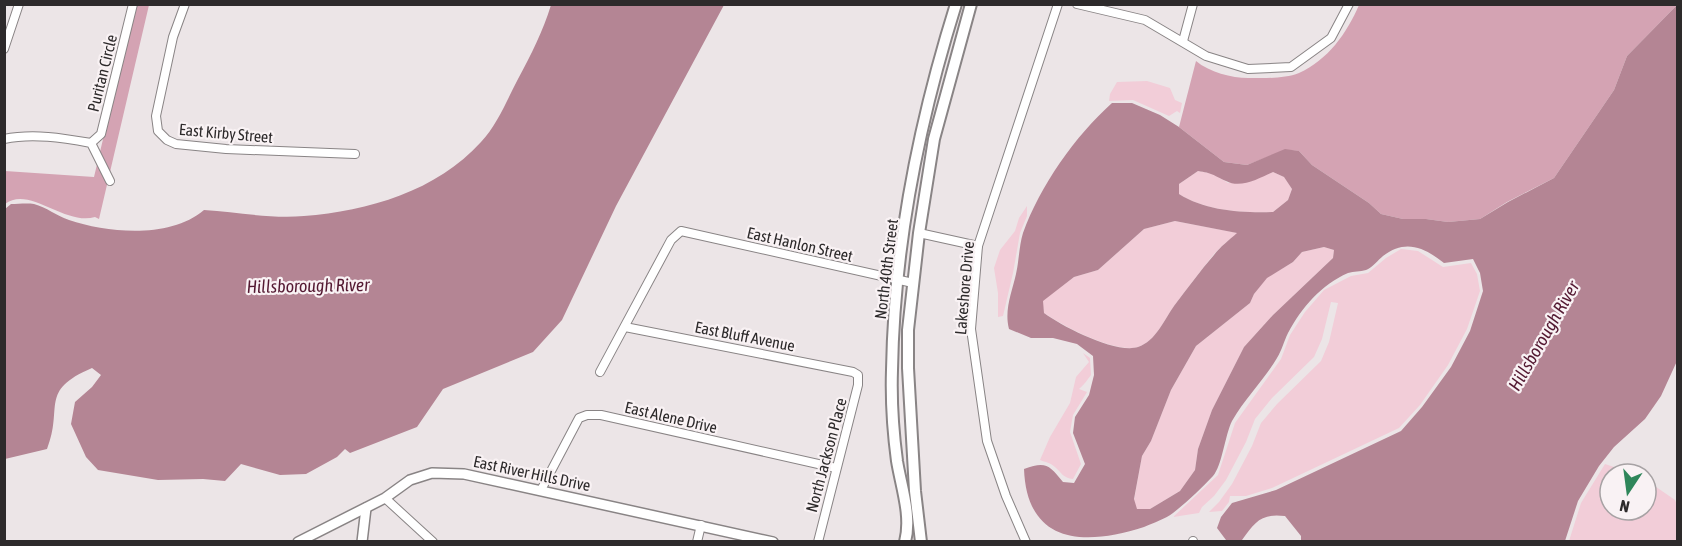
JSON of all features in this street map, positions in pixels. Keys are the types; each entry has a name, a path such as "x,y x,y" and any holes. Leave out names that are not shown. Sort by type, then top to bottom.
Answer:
{"main road":[{"name":"North 40th Street","path":"905,542 907,522 897,458 892,395 894,314 920,135 957,4"},
{"name":"North 40th Street","path":"921,542 915,491 908,330 919,233 934,139 971,4"},
{"path":"920,135 934,139"}],"street":[{"path":"4,49 19,4"},
{"name":"Puritan Circle","path":"91,143 101,134 133,4"},
{"name":"East Kirby Street","path":"185,4 173,37 156,116 158,130 167,140 176,144 226,149 355,154"},
{"name":"Lakeshore Drive","path":"1026,542 1006,496 987,441 971,329 978,246 1058,4"},
{"path":"1077,4 1145,20 1206,56 1248,69 1291,67 1331,38 1349,4"},
{"path":"1183,41 1193,4"},
{"path":"4,139 56,136 91,143 110,181"},
{"name":"East Hanlon Street","path":"625,327 671,240 681,231 913,284"},
{"path":"919,233 978,246"},
{"path":"600,372 625,327"},
{"name":"East Bluff Avenue","path":"625,327 853,372 858,375"},
{"name":"North Jackson Place","path":"818,542 858,386 858,375"},
{"name":"East Alene Drive","path":"541,490 579,418 587,415 601,415 836,468"},
{"name":"East River Hills Drive","path":"298,542 386,498 410,480 432,473 464,474 773,542"},
{"path":"386,498 433,542"},
{"path":"362,542 366,508"},
{"path":"698,542 701,525"}],"shaded area":[{"path":"135,5 149,5 99,219 72,216 25,199 15,199 5,204 5,171 94,177"},
{"path":"1359,5 1677,5 1627,56 1614,90 1554,178 1480,219 1448,222 1403,219 1381,214 1369,203 1312,165 1299,151 1285,150 1247,165 1224,162 1179,127 1196,61 1214,71 1242,78 1280,77 1299,73 1328,53 1349,26"},
{"path":"1147,81 1170,88 1175,100 1182,103 1180,113 1177,111 1169,116 1133,100 1109,101 1117,82"},
{"path":"1198,171 1214,174 1228,183 1273,172 1284,177 1292,189 1288,200 1273,212 1224,210 1201,204 1179,194 1179,184"},
{"path":"1027,206 1027,216 1020,233 1003,316 998,317 998,293 994,268 1000,250 1015,231 1019,218"},
{"path":"1175,221 1238,233 1214,254 1150,340 1138,347 1128,348 1104,343 1044,313 1042,301 1074,277 1098,270 1144,229"},
{"path":"1324,247 1334,250 1333,258 1273,315 1244,347 1212,410 1198,449 1195,470 1180,491 1150,509 1136,509 1134,500 1142,456 1151,441 1171,390 1196,346 1250,303 1266,278 1293,262 1302,252"},
{"path":"1401,249 1418,251 1443,267 1471,263 1477,274 1480,291 1467,329 1448,365 1420,405 1399,428 1272,488 1246,496 1230,496 1229,502 1222,511 1209,512 1232,484 1261,423 1321,361 1329,342 1338,303 1331,302 1322,339 1314,357 1272,398 1255,419 1226,480 1199,513 1173,517 1218,475 1235,423 1281,359 1290,335 1305,312 1324,290 1351,276 1368,273"},
{"path":"1083,353 1090,358 1091,375 1079,389 1087,392 1073,415 1070,432 1081,464 1073,479 1065,476 1052,464 1040,460 1050,437 1070,403 1076,377 1089,362"},
{"path":"1598,475 1598,522 1658,522 1658,488 1675,500 1677,505 1677,541 1569,541 1581,503"}],"water":[{"name":"Hillsborough River","path":"551,5 724,5 616,206 562,320 533,352 443,389 417,427 350,453 345,449 337,457 306,474 280,475 241,464 225,481 158,480 98,470 86,457 71,424 75,402 92,387 101,375 92,368 75,376 59,393 47,449 5,459 5,209 11,204 34,204 85,224 138,231 174,226 204,210 292,217 352,209 400,196 444,174 487,135 532,52"},
{"name":"Hillsborough River","path":"1677,5 1677,361 1661,396 1645,419 1614,447 1602,462 1598,462 1598,468 1578,501 1565,541 1301,541 1301,536 1285,516 1277,515 1259,520 1242,540 1226,540 1217,528 1221,517 1232,503 1276,490 1401,431 1451,367 1470,331 1483,291 1480,273 1473,259 1444,263 1422,249 1414,247 1391,251 1368,269 1348,273 1338,278 1321,290 1306,306 1288,333 1272,366 1232,421 1213,476 1173,513 1144,527 1122,533 1101,537 1081,537 1063,534 1048,526 1036,513 1028,494 1024,469 1037,465 1046,466 1063,482 1074,483 1085,464 1073,433 1075,417 1089,395 1094,375 1093,356 1077,344 1053,338 1031,338 1009,329 1007,315 1009,301 1023,233 1030,215 1049,180 1072,146 1112,103 1132,103 1160,115 1224,162 1247,165 1285,149 1299,151 1312,165 1369,203 1381,214 1403,219 1448,222 1480,219 1554,178 1614,90 1627,56","holes":["1198,171 1210,173 1238,184 1250,182 1273,172 1284,177 1292,189 1288,200 1273,212 1224,210 1201,204 1179,194 1179,184","1175,221 1237,233 1204,267 1150,340 1138,347 1117,347 1076,332 1044,313 1043,301 1074,277 1098,270 1144,229","1324,247 1334,250 1333,258 1273,315 1244,347 1212,410 1198,449 1195,470 1180,491 1150,509 1137,509 1134,499 1142,456 1151,441 1171,390 1196,346 1250,303 1267,278 1293,262 1302,252"]}]}
